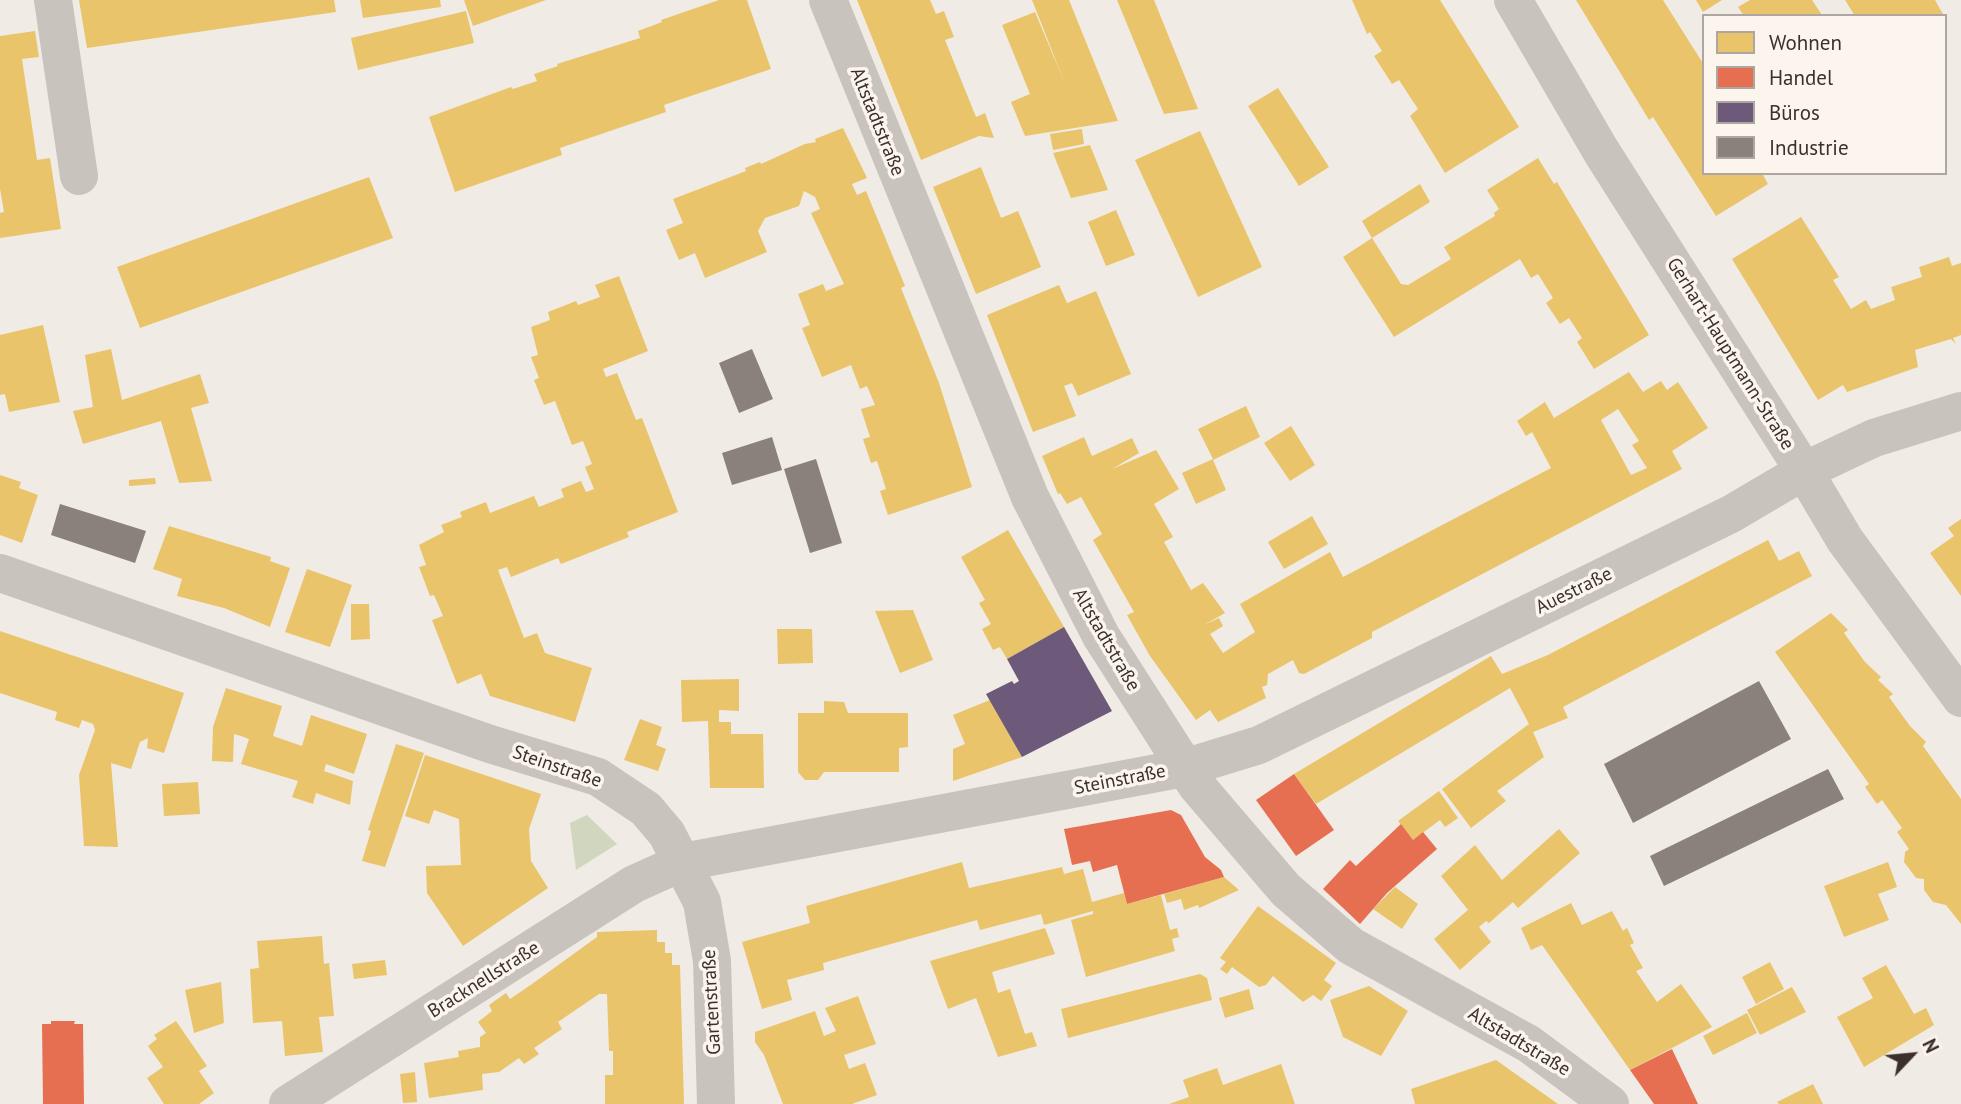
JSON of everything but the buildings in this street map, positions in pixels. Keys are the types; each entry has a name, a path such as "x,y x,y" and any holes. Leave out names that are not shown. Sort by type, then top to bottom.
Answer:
{"street":[{"path":"53,0 79,176"},
{"name":"Altstadtstraße","path":"828,0 1030,497 1101,636 1184,768 1286,890 1351,946 1529,1044 1583,1081 1610,1104"},
{"name":"Gerhart-Hauptmann-Straße","path":"1513,0 1601,151 1845,540 1961,698"},
{"name":"Auestraße","path":"1184,768 1271,738 1731,514 1804,471 1874,439 1961,411"},
{"name":"Steinstraße","path":"0,573 490,744 598,777 646,809 667,834 683,862 1184,768"},
{"name":"Bracknellstraße","path":"288,1104 634,884 683,862"},
{"name":"Gartenstraße","path":"683,862 702,902 712,961 716,1104"}],"green space":[{"path":"587,815 617,844 576,870 570,823"}]}
